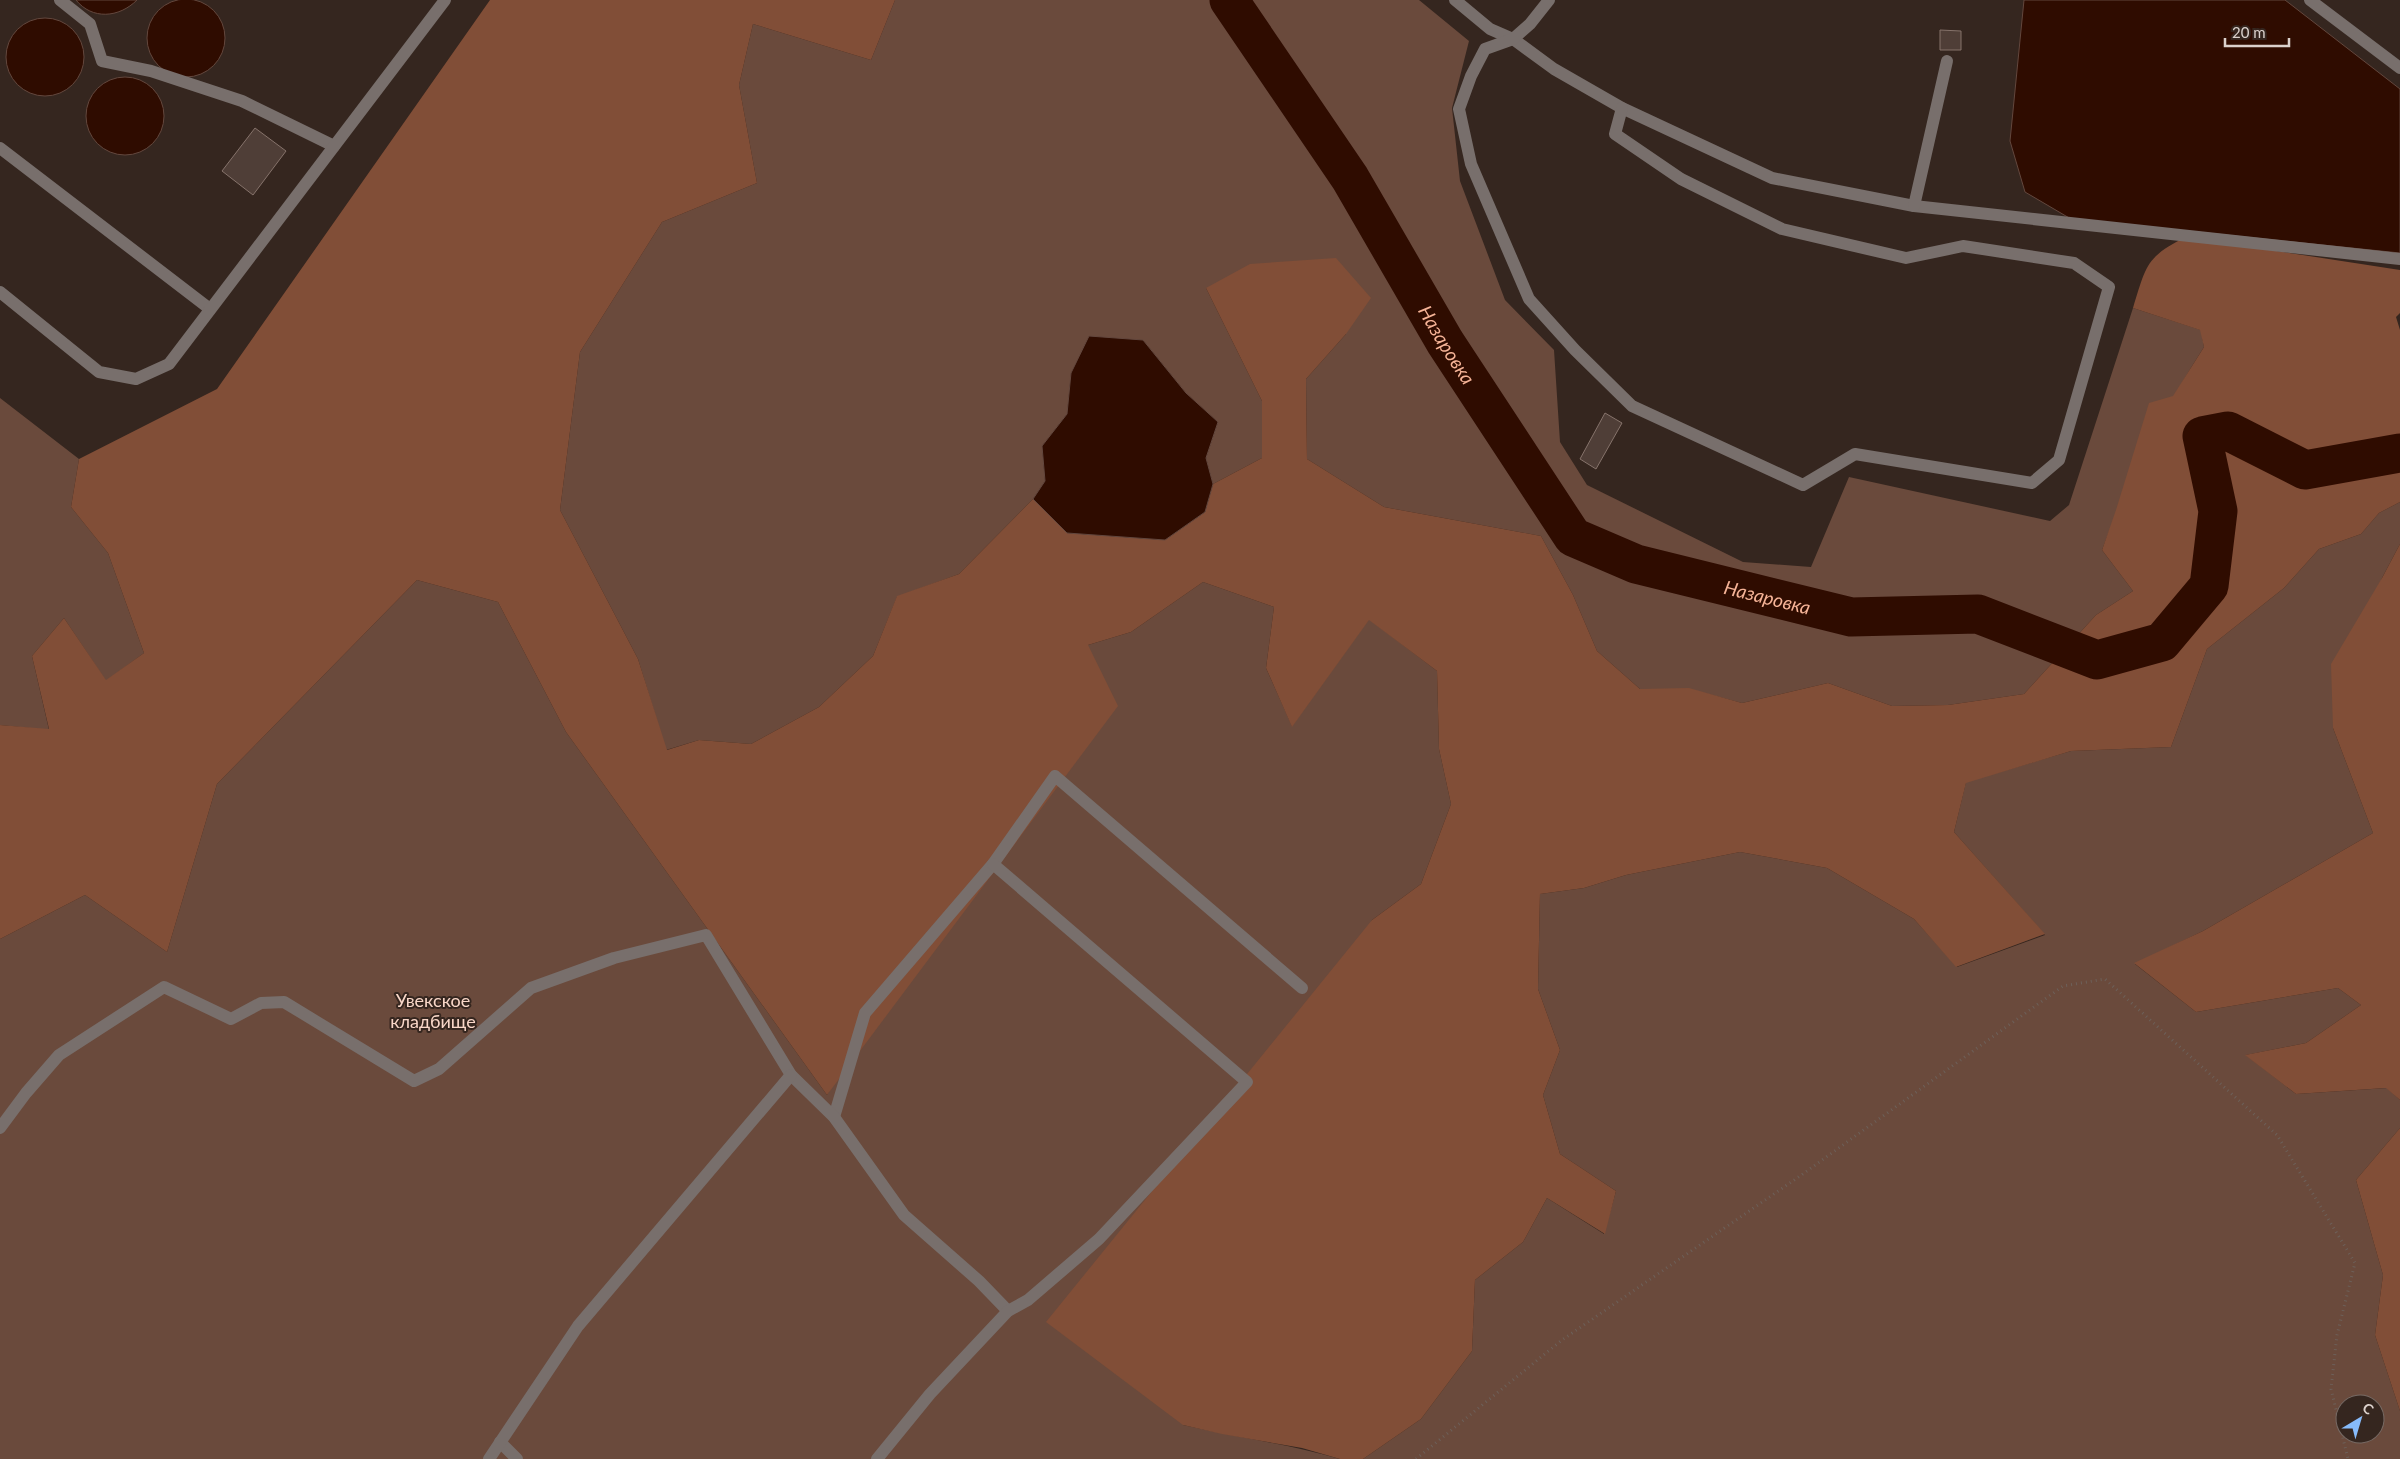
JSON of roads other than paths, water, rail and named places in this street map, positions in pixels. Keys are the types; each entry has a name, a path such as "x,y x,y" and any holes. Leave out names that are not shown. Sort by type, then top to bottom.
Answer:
{"street":[{"path":"60,0 90,24 102,61 151,71 242,101 334,146"},
{"path":"0,292 99,372 136,379 169,364 445,0"},
{"path":"1455,0 1490,29 1513,39 1554,69 1622,108 1772,178 1914,206 2400,258"},
{"path":"1549,0 1530,24 1513,39 1485,49 1470,76 1459,109 1471,164 1529,299 1575,350 1632,406 1803,485 1855,454 2032,483 2059,460 2109,287 2074,263 1963,246 1906,258 1782,229 1681,179 1615,134 1622,108"},
{"path":"2310,0 2400,68"},
{"path":"1914,206 1947,61"},
{"path":"0,148 210,309"},
{"path":"834,1117 865,1013 993,864 1055,776 1302,988"},
{"path":"877,1459 930,1394 1008,1311 1028,1300 1099,1239 1247,1082 993,864"},
{"path":"0,1128 26,1092 60,1055 164,987 232,1020 261,1003 284,1002 414,1081 439,1069 532,988 614,958 706,935 791,1075 834,1117 904,1216 979,1281 1008,1311"},
{"path":"489,1459 578,1326 791,1075"},
{"path":"500,1442 517,1459"}],"waterway":[{"name":"Назаровка","path":"1229,0 1350,178 1445,342 1573,537 1636,564 1851,617 1978,614 2097,660 2162,642 2209,586 2218,511 2202,436 2228,431 2305,470 2400,453"}],"park label":[{"name":"Увекское кладбище","path":"433,1010"}]}
